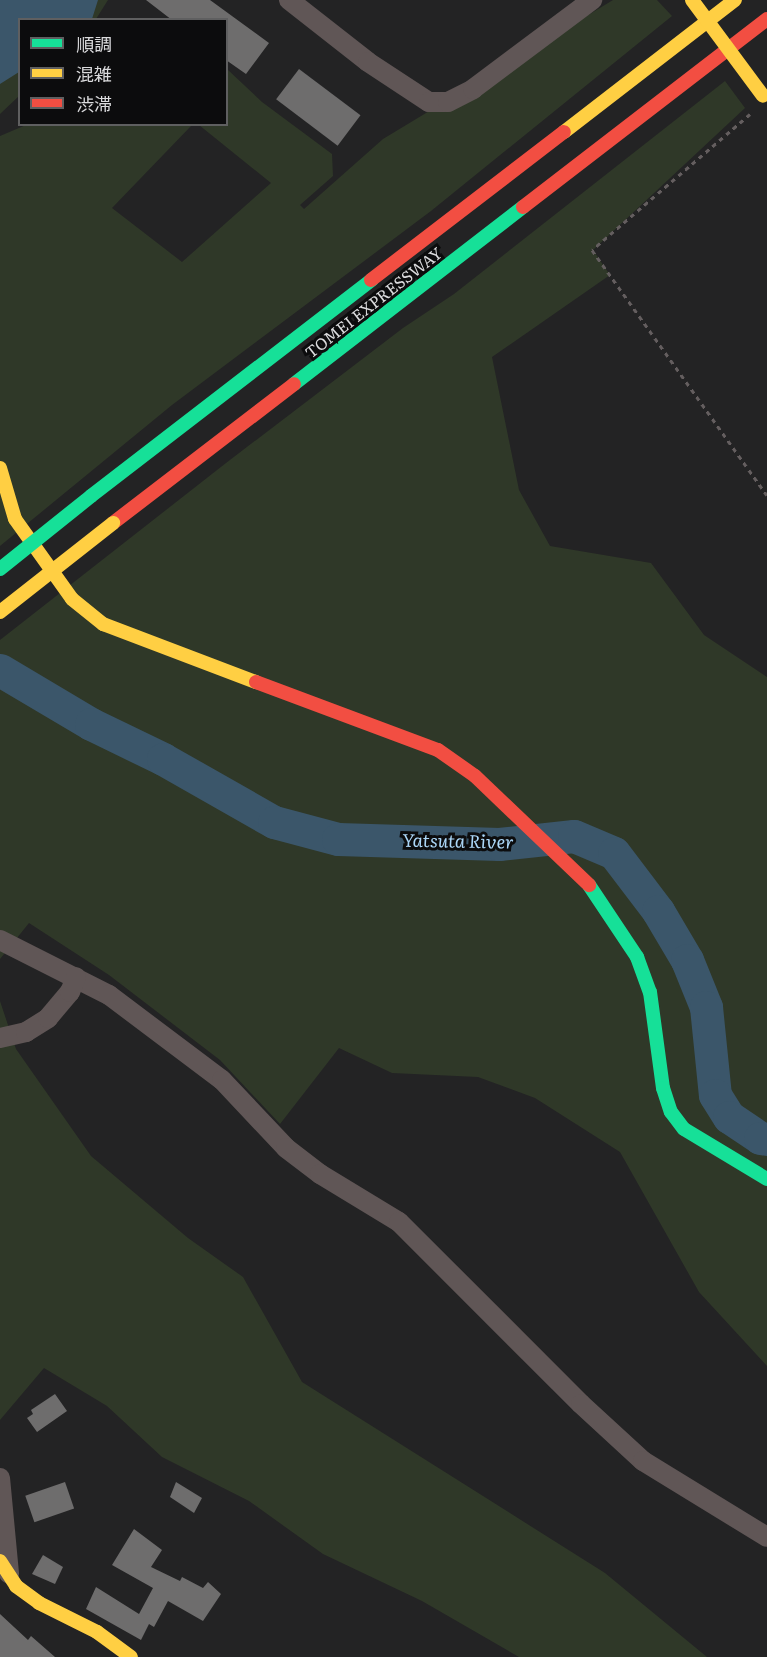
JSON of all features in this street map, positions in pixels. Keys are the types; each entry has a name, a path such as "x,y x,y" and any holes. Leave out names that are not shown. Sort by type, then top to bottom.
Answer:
{"main road":[{"path":"692,0 766,99"},
{"name":"TOMEI EXPRESSWAY","path":"0,569 91,496 735,0"},
{"name":"TOMEI EXPRESSWAY","path":"0,612 767,19"},
{"path":"0,468 15,519 72,599 104,624 438,750 475,776 587,882 638,957 650,992 663,1088 671,1112 684,1129 767,1179"},
{"path":"5,1567 16,1586 39,1603 98,1632 131,1657"}],"street":[{"path":"289,0 368,62 429,102 448,102 474,89 592,0"},
{"path":"0,940 109,995 222,1080 286,1148 320,1174 399,1222 581,1404 642,1461 767,1537"},
{"path":"0,1038 26,1032 48,1018 70,992 76,978"},
{"path":"0,1478 5,1567"}],"path":[{"path":"766,99 592,250 767,495"}],"green space":[{"path":"0,0 108,0 97,18 18,18 18,97 0,114"},
{"path":"613,0 657,0 672,16 431,211 172,405 0,546 0,136 24,126 191,126 112,208 182,262 271,183 200,126 228,126 228,70 262,102 332,154 333,176 300,205 304,209 383,139"},
{"path":"725,81 745,108 593,250 610,275 492,357 519,490 550,546 651,563 704,635 767,677 767,1366 699,1292 620,1152 535,1098 478,1077 392,1073 339,1048 280,1124 220,1060 109,975 29,923 0,959 0,640 403,328 454,294"},
{"path":"0,1001 16,1049 91,1156 188,1238 243,1277 302,1382 605,1573 707,1657 519,1657 422,1601 323,1554 249,1501 162,1457 107,1406 44,1368 0,1420"}],"water":[{"path":"0,0 98,0 92,18 18,18 18,73 0,84"}],"building":[{"path":"146,0 210,0 269,43 246,74 228,61 228,18 169,18"},
{"path":"299,69 360,115 338,146 276,99"},
{"path":"55,1394 67,1411 37,1432 27,1418 33,1414 31,1410"},
{"path":"65,1482 74,1508 34,1522 25,1496"},
{"path":"176,1482 202,1498 194,1513 170,1497"},
{"path":"134,1529 162,1550 151,1567 180,1581 182,1577 203,1588 208,1582 221,1594 203,1621 168,1601 154,1627 149,1624 141,1640 86,1609 96,1587 139,1614 153,1588 112,1565"},
{"path":"43,1555 63,1567 55,1584 32,1574"},
{"path":"0,1614 28,1640 31,1636 55,1657 0,1657"}],"waterway":[{"name":"Yatsuta River","path":"0,670 91,724 163,759 274,822 338,839 499,844 574,836 614,853 658,911 687,960 706,1007 715,1095 729,1117 760,1138 767,1139"}],"traffic: fast":[{"path":"294,384 523,207"},
{"path":"91,496 371,280"},
{"path":"0,569 91,496"},
{"path":"589,885 637,957 650,992 663,1088 671,1112 684,1129 767,1179"}],"traffic: slow":[{"path":"692,0 763,96"},
{"path":"564,132 735,0"},
{"path":"0,468 15,519 72,599 103,624 256,682"},
{"path":"0,612 113,523"},
{"path":"0,1561 16,1586 39,1603 97,1632 131,1657"}],"traffic: jam":[{"path":"523,207 767,19"},
{"path":"371,280 564,132"},
{"path":"113,523 294,384"},
{"path":"256,682 438,750 475,776 589,885"}]}
